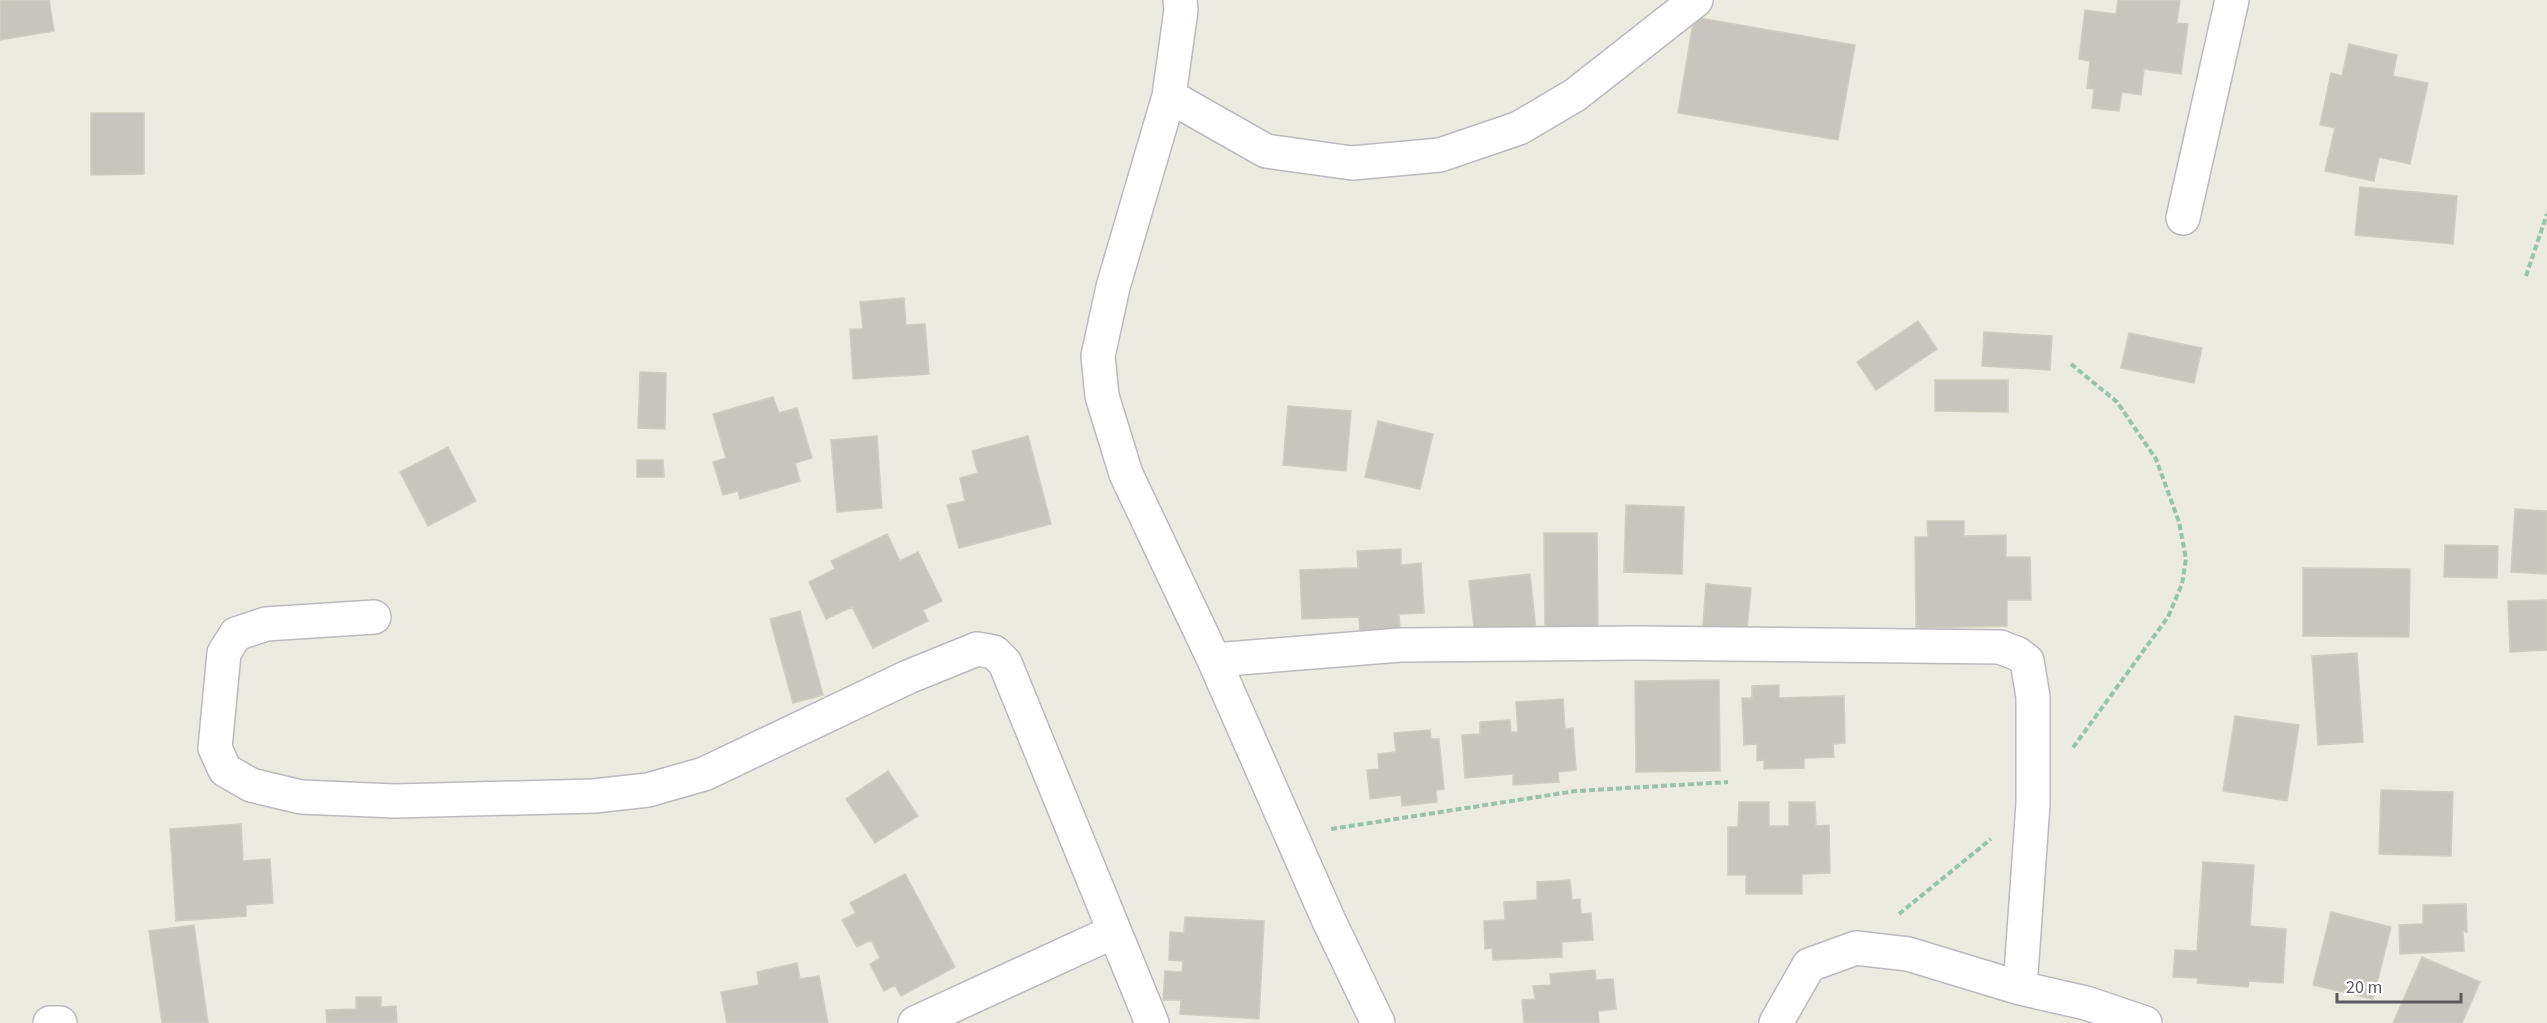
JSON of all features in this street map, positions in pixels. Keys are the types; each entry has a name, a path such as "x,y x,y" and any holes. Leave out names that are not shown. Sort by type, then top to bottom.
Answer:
{"street":[{"path":"1179,0 1181,10 1169,96 1113,287 1098,356 1102,396 1126,474 1214,660 1329,921 1378,1023"},
{"path":"1169,96 1266,151 1352,163 1440,155 1519,128 1575,95 1696,0"},
{"path":"2183,219 2232,0"},
{"path":"374,617 266,624 236,634 224,653 215,748 225,770 251,785 301,797 395,801 594,796 648,790 704,774 908,677 977,649 994,652 1005,663 1152,1023"},
{"path":"1214,660 1400,645 1637,643 2000,647 2018,654 2026,661 2033,697 2033,804 2020,988"},
{"path":"915,1023 1113,932"},
{"path":"1776,1023 1809,965 1856,948 1908,954 2020,988 2086,1003 2145,1023"},
{"path":"50,1023 60,1023"}],"path":[{"path":"2526,276 2547,214"},
{"path":"2067,757 2169,616 2182,584 2186,559 2179,522 2156,459 2117,402 2071,364"},
{"path":"1292,836 1576,791 1728,782"},
{"path":"1856,948 2033,804"}],"building":[{"path":"0,0 49,0 54,31 0,40"},
{"path":"2118,0 2180,0 2177,23 2188,24 2181,74 2144,69 2141,95 2122,92 2119,111 2092,108 2094,89 2087,88 2090,61 2079,59 2085,10 2116,14"},
{"path":"1694,17 1855,45 1838,140 1678,113"},
{"path":"2349,44 2397,55 2393,76 2428,83 2410,164 2379,157 2374,181 2325,171 2335,128 2320,125 2331,73 2342,76"},
{"path":"91,113 144,113 144,174 91,175"},
{"path":"2360,187 2457,196 2453,244 2355,235"},
{"path":"904,298 906,325 925,324 929,374 853,379 850,329 863,329 860,302"},
{"path":"1918,321 1937,349 1876,390 1857,362"},
{"path":"1984,332 2052,336 2050,370 1982,366"},
{"path":"2129,333 2202,348 2194,383 2121,368"},
{"path":"640,372 666,373 665,429 638,428"},
{"path":"1935,380 2008,380 2008,412 1935,411"},
{"path":"773,397 779,413 797,408 812,458 795,463 800,481 740,499 738,491 723,495 713,462 726,458 713,414"},
{"path":"1288,406 1351,411 1346,471 1283,465"},
{"path":"1378,421 1433,434 1420,489 1365,477"},
{"path":"877,436 882,508 837,512 831,440"},
{"path":"1028,436 1051,524 959,548 947,505 965,501 960,478 978,473 972,451"},
{"path":"448,447 476,501 428,526 400,472"},
{"path":"637,460 663,460 664,477 637,477"},
{"path":"1626,505 1684,507 1682,574 1624,572"},
{"path":"2515,509 2547,511 2547,574 2511,572"},
{"path":"1927,521 1964,521 1964,536 2006,535 2006,557 2030,557 2031,600 2007,600 2007,626 1916,628 1915,537 1928,537"},
{"path":"1544,533 1597,533 1598,631 1545,631"},
{"path":"887,534 900,561 918,552 942,601 923,610 928,621 873,648 852,607 826,619 809,582 835,569 831,561"},
{"path":"2445,545 2498,546 2497,578 2444,577"},
{"path":"1401,549 1401,565 1421,563 1424,613 1399,614 1400,630 1360,632 1359,617 1302,619 1300,570 1358,568 1357,551"},
{"path":"2303,568 2410,569 2409,637 2303,636"},
{"path":"1530,574 1536,630 1475,637 1469,581"},
{"path":"1706,584 1751,588 1747,630 1703,626"},
{"path":"2547,600 2547,650 2510,652 2508,601"},
{"path":"800,611 823,695 793,703 770,619"},
{"path":"2357,653 2363,742 2318,745 2312,656"},
{"path":"1719,680 1720,771 1636,772 1635,681"},
{"path":"1779,685 1779,698 1844,696 1845,743 1833,744 1834,757 1804,758 1804,768 1764,769 1764,760 1757,761 1757,744 1744,745 1742,698 1752,698 1752,686"},
{"path":"1563,699 1565,729 1573,728 1576,770 1558,772 1559,782 1513,785 1513,774 1465,778 1462,735 1480,734 1480,722 1510,720 1511,732 1518,732 1516,702"},
{"path":"2235,716 2299,725 2287,801 2223,791"},
{"path":"1430,730 1431,739 1439,739 1444,789 1436,790 1437,802 1402,806 1401,795 1370,799 1367,770 1379,769 1378,754 1396,752 1394,733"},
{"path":"888,771 918,816 875,843 846,799"},
{"path":"2381,790 2453,792 2451,856 2379,854"},
{"path":"1739,802 1769,802 1769,826 1789,826 1789,802 1815,802 1816,826 1829,825 1830,873 1802,874 1802,894 1746,894 1746,875 1728,875 1728,827 1738,827"},
{"path":"241,824 243,861 270,859 273,903 246,905 246,916 176,921 170,829"},
{"path":"2203,862 2254,865 2250,926 2286,929 2283,983 2249,981 2248,987 2197,983 2198,978 2173,977 2175,950 2197,951"},
{"path":"905,874 955,967 901,996 895,985 884,991 870,964 880,958 871,940 857,947 842,920 856,913 850,903"},
{"path":"1570,880 1572,900 1580,899 1581,914 1591,913 1593,940 1562,942 1562,957 1493,960 1492,948 1485,949 1484,921 1505,920 1504,902 1537,900 1537,882"},
{"path":"2466,904 2467,932 2463,931 2464,951 2400,954 2399,925 2423,924 2423,905"},
{"path":"2331,912 2391,927 2373,999 2313,985"},
{"path":"1185,917 1264,921 1259,1019 1180,1014 1181,1000 1163,1000 1165,971 1182,972 1183,961 1169,960 1170,932 1184,933"},
{"path":"194,925 208,1023 162,1023 149,931"},
{"path":"2422,957 2480,982 2462,1023 2393,1023"},
{"path":"797,963 800,979 819,976 828,1023 727,1023 721,992 759,985 757,972"},
{"path":"1595,970 1596,980 1613,979 1616,1009 1598,1011 1599,1023 1524,1023 1522,1000 1535,999 1533,986 1551,985 1550,974"},
{"path":"356,997 381,997 381,1007 396,1006 397,1023 327,1023 326,1010 356,1009"}]}
